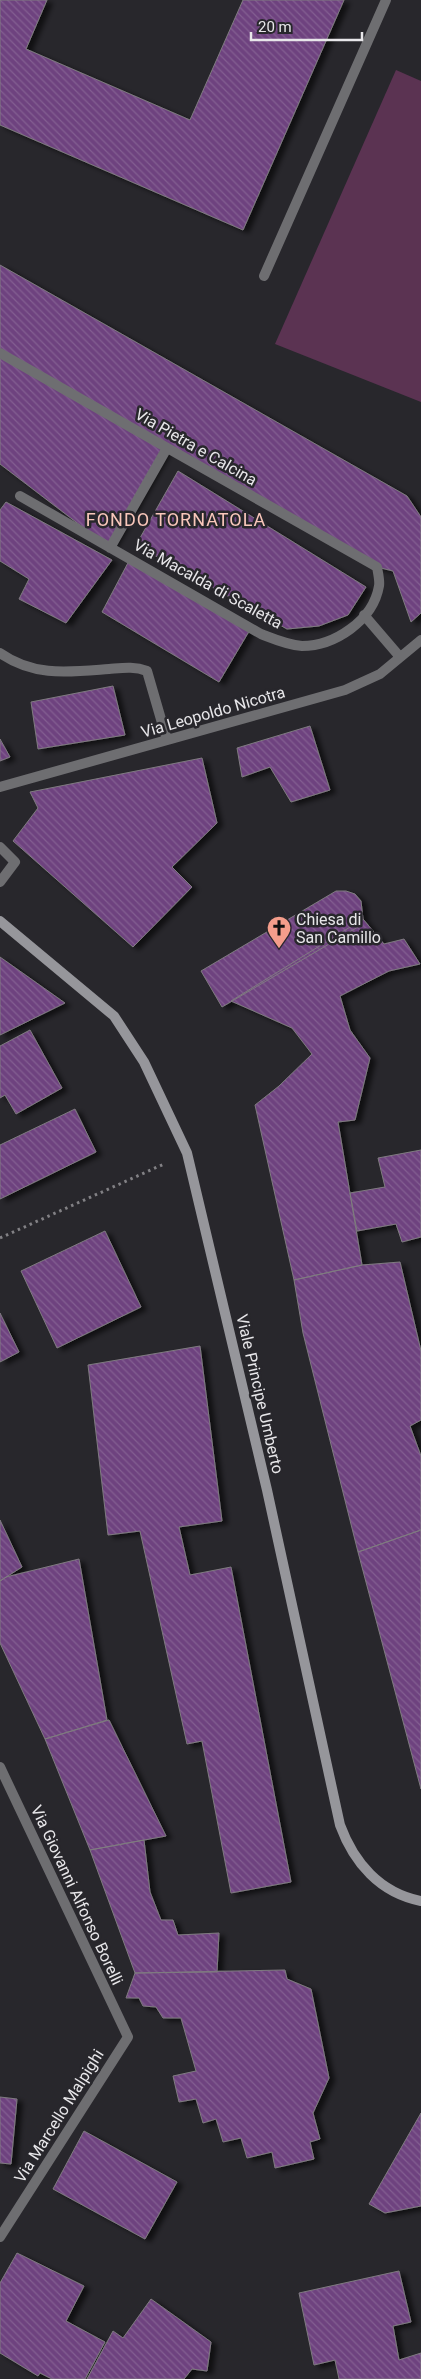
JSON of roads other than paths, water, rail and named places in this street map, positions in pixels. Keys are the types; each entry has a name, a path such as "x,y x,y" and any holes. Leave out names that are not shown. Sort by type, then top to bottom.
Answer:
{"main road":[{"name":"Viale Principe Umberto","path":"0,921 114,1016 144,1062 187,1153 268,1490 340,1825 348,1846 370,1875 384,1886 421,1902"}],"street":[{"path":"264,276 386,0"},
{"name":"Via Pietra e Calcina","path":"0,353 377,567"},
{"path":"110,548 167,448"},
{"name":"Via Macalda di Scaletta","path":"20,496 261,634 287,644 317,645 336,639 351,629 375,599 379,585 377,567"},
{"path":"364,615 400,657"},
{"name":"Via Leopoldo Nicotra","path":"0,787 345,690 380,674 421,640"},
{"path":"0,653 21,666 46,672 131,667 147,671 167,740"},
{"path":"0,847 15,862 0,882"},
{"name":"Via Giovanni Alfonso Borelli","path":"0,1767 128,2037"},
{"name":"Via Marcello Malpighi","path":"0,2238 128,2037"}],"place":[{"name":"Chiesa di San Camillo","path":"279,949"}],"district":[{"name":"FONDO TORNATOLA","path":"176,519"}]}
